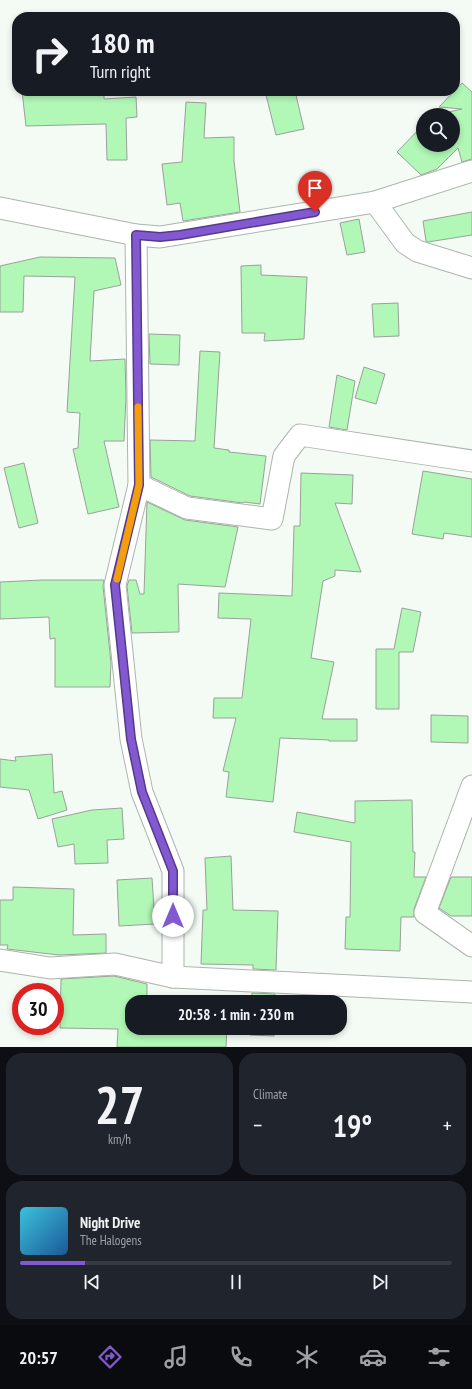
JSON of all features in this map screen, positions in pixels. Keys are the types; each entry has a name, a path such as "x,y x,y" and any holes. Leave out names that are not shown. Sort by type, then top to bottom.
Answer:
{"street":[{"path":"0,208 136,235 160,237 180,235 375,202 472,171"},
{"path":"375,202 405,243 417,252 472,268"},
{"path":"136,235 139,485 115,585 131,739 142,792 173,871 173,977"},
{"path":"139,485 187,508 272,519 284,456 300,435 472,460"},
{"path":"472,786 425,913 472,946"},
{"path":"0,960 50,968 114,964 173,977 472,992"}],"building":[{"path":"462,83 472,92 472,159 462,162 459,152 460,109 462,109 439,107 450,96 460,96 460,85"},
{"path":"23,96 104,96 104,99 136,97 137,117 126,118 127,160 107,160 106,124 26,126"},
{"path":"266,96 296,96 304,129 276,135"},
{"path":"186,102 206,103 204,138 234,137 234,161 240,212 183,221 180,203 167,205 162,164 182,162"},
{"path":"416,132 416,152 454,152 437,169 421,175 397,152"},
{"path":"472,212 472,235 428,242 426,241 423,221"},
{"path":"359,219 365,252 347,255 340,223"},
{"path":"40,257 115,258 121,285 94,291 90,361 125,359 126,396 124,441 104,441 119,507 88,514 73,449 78,448 80,413 67,412 75,277 24,276 23,312 0,312 0,266"},
{"path":"261,265 261,275 307,277 304,339 264,341 265,333 242,333 241,266"},
{"path":"398,303 399,336 374,337 372,304"},
{"path":"149,334 180,335 179,365 150,364"},
{"path":"200,351 220,352 214,448 229,450 229,452 266,456 260,504 190,496 151,477 150,440 195,441"},
{"path":"364,367 385,374 376,404 355,398"},
{"path":"337,375 355,381 347,430 329,427"},
{"path":"24,463 38,523 19,528 4,468"},
{"path":"423,471 472,479 472,537 444,533 443,539 412,534"},
{"path":"301,473 353,475 352,504 335,503 361,572 335,570 335,576 323,581 311,658 334,662 322,719 357,719 357,741 280,738 273,802 226,797 229,772 223,771 236,718 213,718 214,698 242,698 251,619 218,618 219,593 292,596 294,526 300,526"},
{"path":"147,502 185,520 238,527 225,587 178,584 179,632 132,633 127,586 129,580 136,580 140,594 144,594"},
{"path":"104,580 103,586 111,663 110,687 55,687 55,638 50,639 49,617 0,619 0,582"},
{"path":"402,608 421,612 413,652 399,652 399,709 376,709 376,649 394,649"},
{"path":"431,715 468,716 468,743 431,742"},
{"path":"52,754 54,793 62,791 67,810 38,819 29,790 0,787 0,759 16,761 15,757"},
{"path":"412,800 413,852 415,852 414,877 426,877 414,909 414,917 401,917 400,951 345,949 346,917 350,917 351,842 294,832 297,812 355,823 355,801"},
{"path":"122,808 124,839 107,840 108,863 75,864 74,844 58,847 52,819 92,810"},
{"path":"231,856 233,910 278,911 276,970 253,969 253,965 201,964 203,910 207,910 205,858"},
{"path":"451,877 472,877 472,916 451,916 439,908"},
{"path":"152,878 155,924 119,926 117,880"},
{"path":"13,887 74,889 73,935 106,934 106,953 59,955 7,949 8,945 0,945 0,900 13,900"},
{"path":"114,976 147,984 147,995 125,995 125,1035 227,1035 226,1047 117,1047 118,1029 64,1028 64,983 61,983 61,979"},
{"path":"252,993 275,994 275,995 252,995"},
{"path":"250,1035 274,1035 274,1036"}],"slow traffic":[{"path":"117,579 139,485 138,407"}],"route":[{"path":"173,916 173,871 142,792 131,739 115,585 139,485 136,235 160,237 180,235 315,212"}]}
